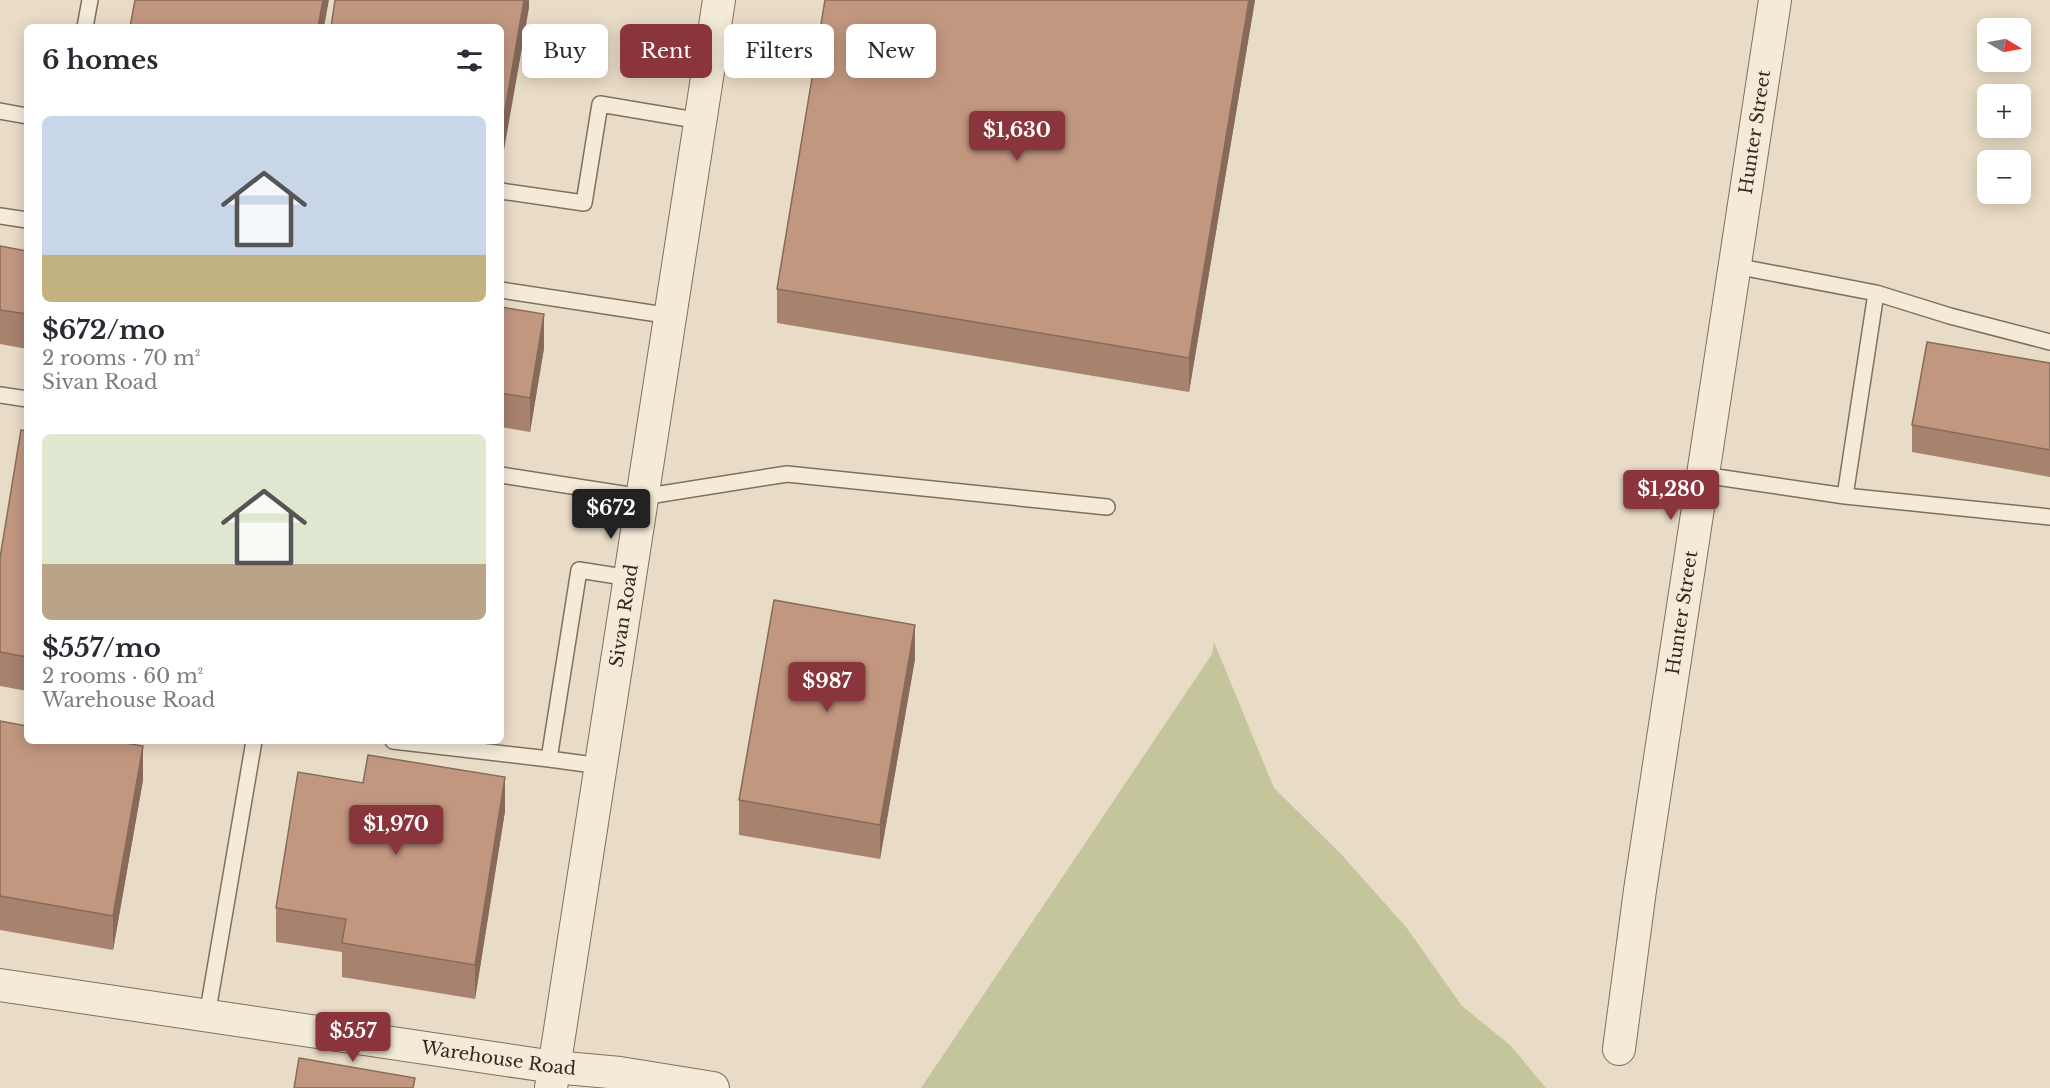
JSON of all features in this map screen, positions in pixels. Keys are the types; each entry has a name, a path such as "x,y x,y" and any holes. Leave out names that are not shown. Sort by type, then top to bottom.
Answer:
{"street":[{"name":"Sivan Road","path":"553,1078 719,0"},
{"name":"Hunter Street","path":"1619,1049 1640,890 1775,0"},
{"name":"Warehouse Road","path":"0,986 207,1016 553,1078 620,1073 713,1088"}],"lane":[{"path":"86,24 90,0"},
{"path":"504,191 584,203 600,104 701,121"},
{"path":"0,111 24,115"},
{"path":"0,216 24,220"},
{"path":"1735,266 1876,293 1950,316 2050,342"},
{"path":"504,290 670,316"},
{"path":"1845,496 1876,293"},
{"path":"0,395 24,399"},
{"path":"504,475 642,497 787,474 1107,507"},
{"path":"1703,475 1845,496 2050,517"},
{"path":"549,759 579,570 630,578"},
{"path":"207,1016 253,744"},
{"path":"419,744 601,766"}],"green space":[{"path":"1214,642 1274,788 1341,854 1406,927 1462,1006 1510,1045 1546,1088 921,1088 1212,654"}],"building":[{"path":"135,0 323,0 319,24 131,24"},
{"path":"335,0 524,0 504,116 504,24 331,24"},
{"path":"825,0 1249,0 1189,358 777,289 812,78 834,78 834,24 821,24"},
{"path":"0,246 24,250 24,314 0,310"},
{"path":"504,307 544,314 530,398 504,394"},
{"path":"1927,342 2050,363 2050,450 1912,425"},
{"path":"21,430 24,430 24,656 0,652 0,558"},
{"path":"774,600 915,625 880,825 739,800"},
{"path":"0,721 24,725 24,744 131,744 143,746 113,916 0,896"},
{"path":"368,755 505,777 475,965 342,943 346,919 276,908 298,772 363,783"},
{"path":"299,1058 415,1078 413,1088 294,1088"}]}
